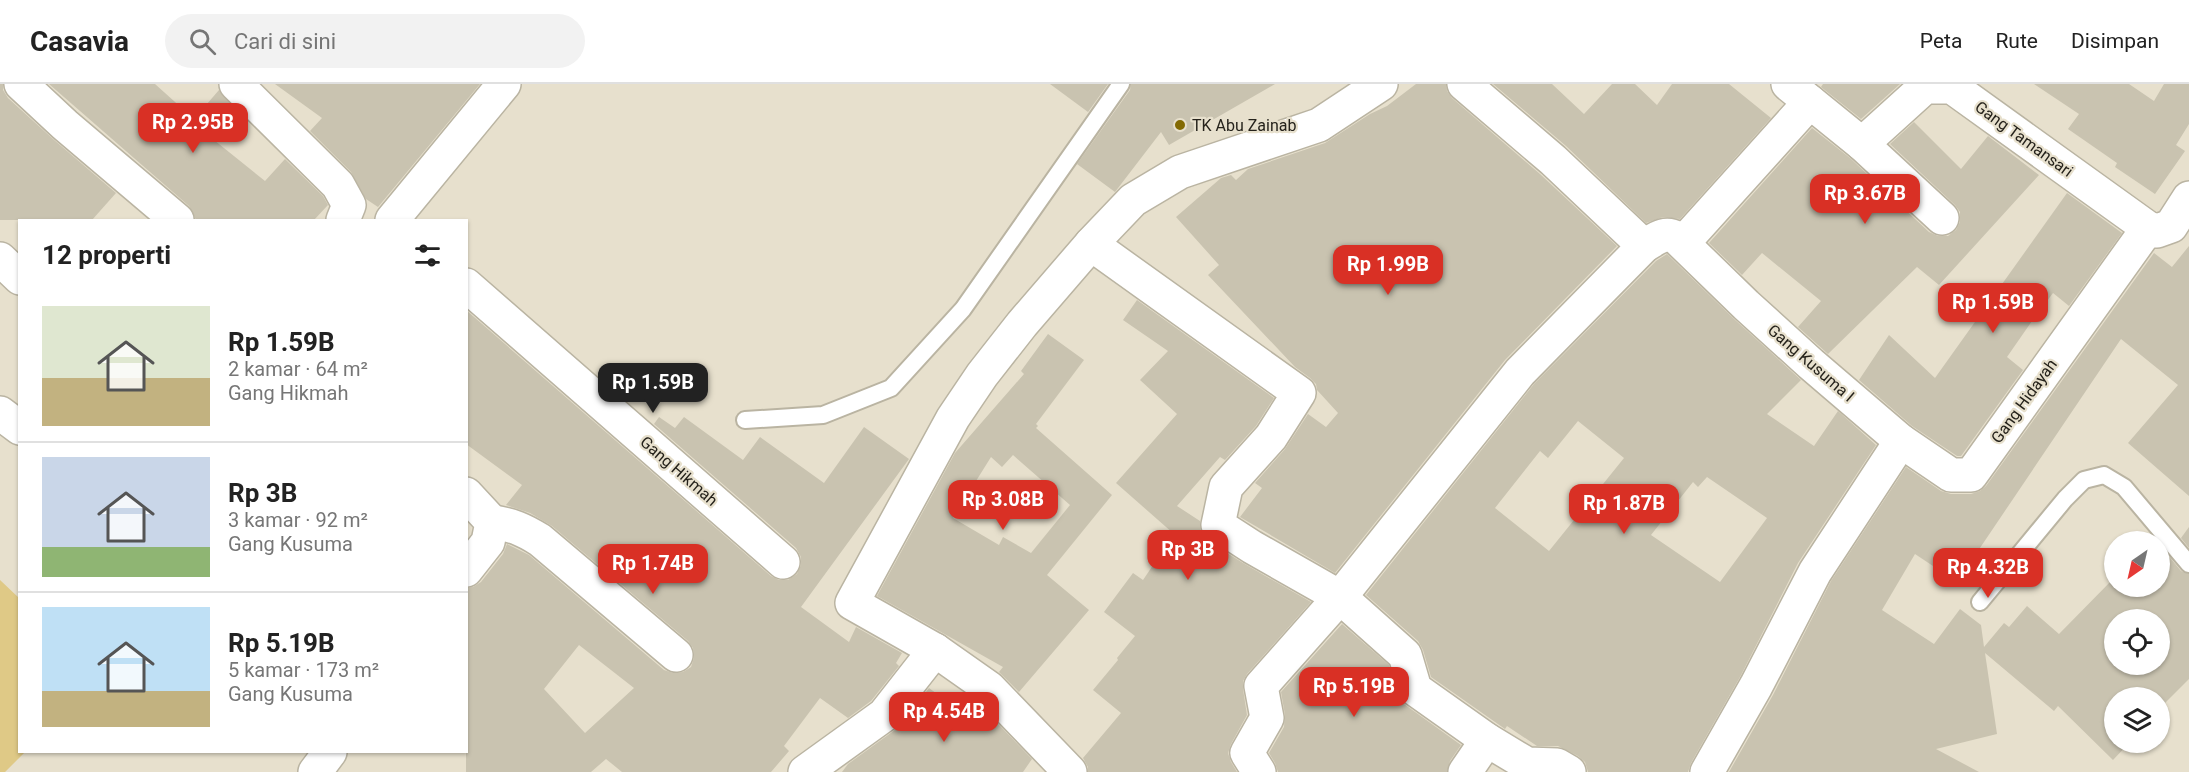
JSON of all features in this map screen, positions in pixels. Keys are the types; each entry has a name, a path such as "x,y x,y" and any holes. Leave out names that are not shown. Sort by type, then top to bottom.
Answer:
{"street":[{"path":"21,84 65,125 176,219"},
{"path":"236,84 338,185 346,213 368,208 389,219"},
{"path":"392,219 504,84"},
{"path":"1070,772 989,688 935,650 852,603 953,418 982,375 1022,324 1091,244 1133,200 1180,172 1319,125 1381,84"},
{"name":"Gang Kusuma I","path":"1464,84 1553,160 1746,305 1901,441 1951,475 1971,475"},
{"name":"Gang Tamansari","path":"1862,144 1925,87 1952,87 2148,228"},
{"path":"1259,772 1247,753 1267,718 1261,686 1340,597 1520,372 1663,241 1804,92 1942,218"},
{"path":"2148,228 2157,231 2171,226 2189,198"},
{"name":"Gang Hidayah","path":"1971,475 2148,228"},
{"path":"1091,244 1299,393 1271,437 1226,487 1218,525 1252,548 1340,597 1405,655 1415,689 1487,740 1527,764 1557,765 1569,772"},
{"path":"0,260 18,276"},
{"name":"Gang Hikmah","path":"468,287 783,562"},
{"path":"0,413 18,426"},
{"path":"1707,772 1756,686 1815,572 1901,441"},
{"path":"468,496 492,522 509,524 540,540 676,655"},
{"path":"468,567 488,542 492,522"},
{"path":"805,772 884,715 935,650"},
{"path":"1465,772 1487,740"},
{"path":"315,772 329,753"}],"lane":[{"path":"745,420 823,415 891,388 963,309 1121,84"},
{"path":"1980,602 2065,499 2084,480 2104,475 2124,487 2189,564"}],"shaded area":[{"path":"0,580 18,597 18,753 24,753 5,772 0,772"}],"building":[{"path":"0,84 3,84 3,90 8,98 116,193 93,219 0,220"},
{"path":"49,84 155,84 194,119 219,90 238,113 214,140 265,181 285,159 323,196 328,205 315,219 196,219 189,206"},
{"path":"275,84 480,84 378,207 366,199 351,172 310,131 322,118"},
{"path":"1050,84 1108,84 1088,112"},
{"path":"1131,84 1275,84 1169,145 1161,132 1115,192 1077,164 1130,90"},
{"path":"1416,84 1446,84 1447,91 1452,98 1540,174 1617,246 1505,360 1335,573 1240,517 1262,488 1255,483 1285,449 1308,414 1326,427 1338,413 1317,390 1316,384 1295,367 1208,275 1219,265 1176,217 1221,178 1231,175 1236,180 1248,169 1325,143 1370,114 1387,106"},
{"path":"1493,84 1552,84 1584,114 1612,84 1635,84 1657,105 1672,84 1729,84 1771,118 1680,219 1663,217 1646,223 1566,146"},
{"path":"1823,84 1900,84 1861,119 1821,87"},
{"path":"2034,84 2129,84 2154,101 2164,84 2189,84 2189,124 2176,145 2185,151 2155,194 2115,167 2117,163 2068,129 2079,114"},
{"path":"1914,122 1961,169 1988,136 2039,175 1939,285 1917,267 1828,354 1798,327 1821,301 1762,253 1742,275 1709,243 1812,128 1850,158 1929,232 1938,236 1948,236 1956,230 1960,222 1960,212 1890,144"},
{"path":"2067,193 2122,233 2069,306 2053,293 2032,321 2007,357 2023,370 1961,456 1957,456 1912,426 1859,380 1889,335 1935,378"},
{"path":"2189,246 2189,496 2128,443 2178,385 2121,339 1957,582 1915,554 1882,610 1934,644 1960,609 1981,625 1984,647 2004,623 2009,627 2027,606 2059,634 2104,588 2104,597 2170,597 2170,558 2181,571 2189,574 2189,679 2170,698 2170,687 2104,687 2104,751 2058,706 2054,711 1985,653 1997,734 1936,749 1979,772 1729,772 1773,695 1831,581 1906,467 1941,491 1951,494 1971,494 1986,486 2154,253 2172,267"},
{"path":"1667,254 1801,380 1767,414 1814,446 1838,411 1876,445 1798,563 1688,772 1588,772 1585,762 1578,756 1558,746 1537,746 1507,726 1505,729 1431,677 1418,641 1366,595 1534,384 1656,261","holes":["1578,421 1624,458 1549,551 1495,508 1540,451 1548,458","1707,477 1767,518 1720,582 1651,535 1693,482 1698,487"]},
{"path":"1137,300 1274,398 1256,426 1225,460 1220,457 1177,506 1200,521 1201,533 1208,541 1311,602 1243,681 1247,715 1228,753 1237,772 1088,772 1083,758 1121,713 1093,690 1135,636 1104,612 1133,573 1143,580 1174,534 1116,483 1177,414 1140,380 1168,351 1123,320"},
{"path":"468,312 771,576 779,580 788,580 797,574 801,565 801,557 796,548 654,424 659,417 675,428 684,417 743,460 760,437 824,483 864,427 909,459 801,607 849,642 856,627 902,653 896,663 899,666 871,701 848,718 820,698 784,746 789,751 771,772 622,772 606,759 591,772 466,772 468,588 481,582 503,554 507,544 529,555 664,670 673,673 683,672 691,667 694,658 693,648 688,641 552,526 530,513 506,505 522,485 468,445","holes":["579,645 634,688 585,733 544,689"]},
{"path":"1048,334 1084,360 1036,424 1038,426 1036,428 1112,495 1047,575 1089,610 1019,692 999,672 1003,667 877,596 955,453 1024,374 1021,371","holes":["1013,455 1070,505 1031,553 1003,537 999,545 953,518 991,457 1002,467"]},
{"path":"2189,527 2189,548 2181,538"},
{"path":"1342,624 1389,665 1397,694 1404,704 1461,745 1450,761 1447,772 1278,772 1269,753 1284,727 1285,715 1281,692"},
{"path":"929,688 967,716 977,702 1032,759 1023,772 842,772 848,764 899,727"},
{"path":"2106,753 2120,753 2113,760"}],"place":[{"name":"TK Abu Zainab","path":"1180,125"}]}
